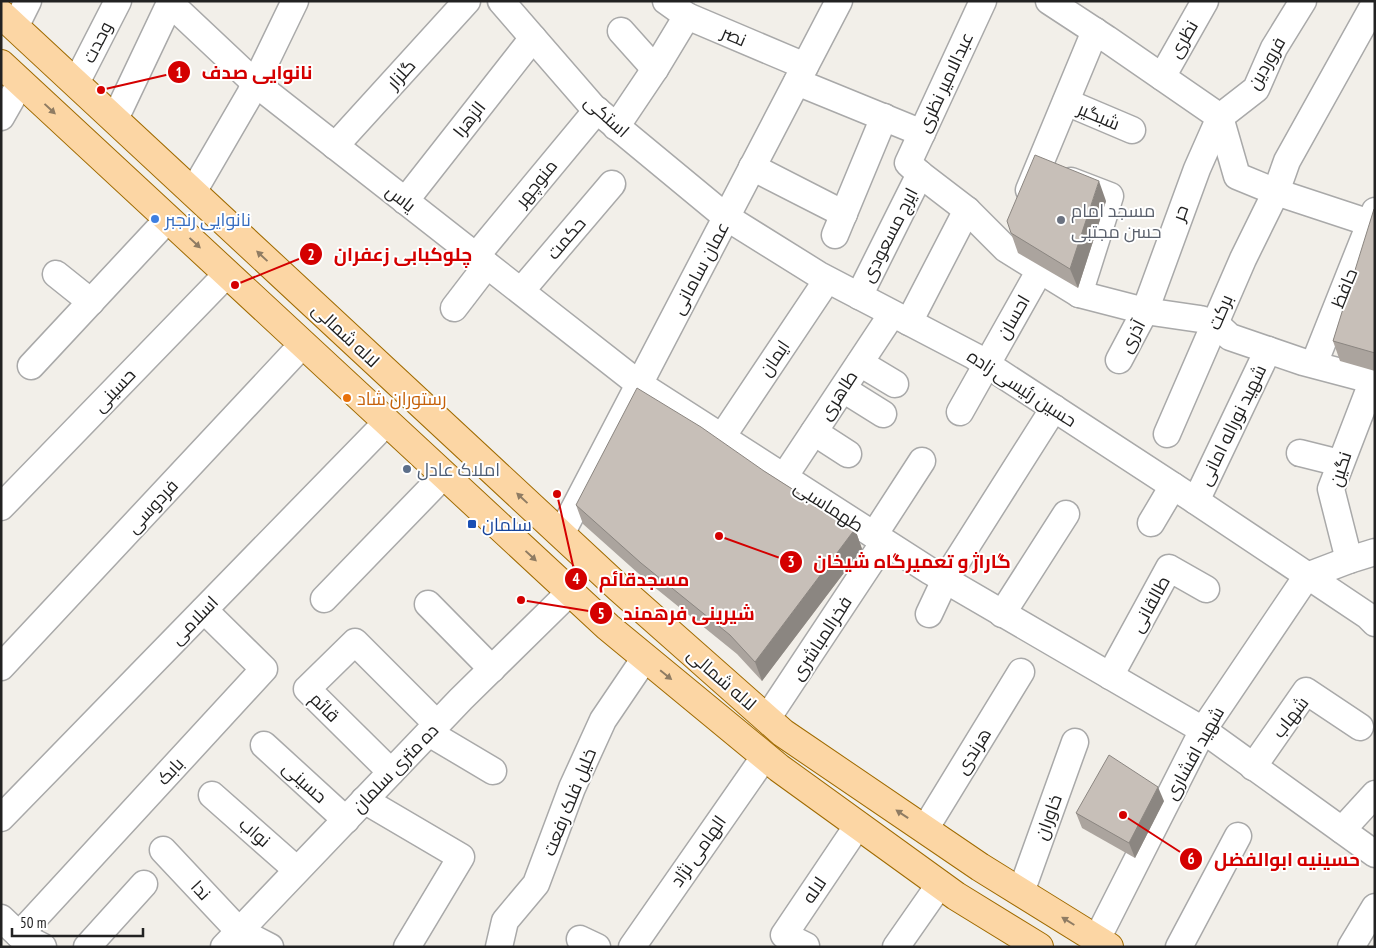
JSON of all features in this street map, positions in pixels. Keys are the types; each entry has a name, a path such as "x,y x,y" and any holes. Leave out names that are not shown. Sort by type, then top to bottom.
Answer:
{"main road":[{"name":"لاله شمالی","path":"8,20 619,588 783,733 924,829 1103,943"},
{"name":"لاله شمالی","path":"11,73 608,627 765,756 940,884 1025,943"},
{"path":"267,310 276,314 295,329 301,329 308,326 310,319 307,298"},
{"path":"336,375 335,354 340,347 355,349 377,363"},
{"path":"969,904 993,874"}],"street":[{"path":"8,20 28,1"},
{"name":"وحدت","path":"76,83 118,1"},
{"name":"گلزار","path":"335,146 467,1"},
{"name":"استکی","path":"501,1 597,110 726,217"},
{"name":"عمان سامانی","path":"561,534 839,1"},
{"name":"عبدالامیر نظری","path":"914,168 922,133 983,1"},
{"path":"1049,1 1087,17 1162,77 1220,117 1237,176 1276,192 1372,217"},
{"name":"نظری","path":"1162,77 1205,1"},
{"name":"فروردین","path":"1220,117 1256,89 1274,48 1303,1"},
{"path":"114,120 171,2"},
{"name":"یاس","path":"171,2 255,84 639,384"},
{"path":"193,192 255,84 293,2"},
{"name":"برکت","path":"1167,434 1243,259 1276,192 1288,161 1375,4"},
{"path":"616,126 655,69 677,9"},
{"name":"نصر","path":"677,9 884,117 922,133"},
{"path":"1006,249 1066,102 1087,17"},
{"path":"621,31 655,69"},
{"name":"الزهرا","path":"405,200 533,38"},
{"path":"1,117 11,73"},
{"name":"شبگیر","path":"1066,102 1132,130"},
{"name":"منوچهر","path":"454,308 482,261 597,110"},
{"path":"752,167 839,224 884,117"},
{"name":"حر","path":"1145,311 1197,169 1220,117"},
{"path":"914,168 967,210 1006,249 1079,294 1145,311 1215,323 1230,337 1374,381"},
{"name":"ایرج مسعودی","path":"859,296 914,168"},
{"path":"1038,168 1110,196 1079,294"},
{"name":"حکمت","path":"520,291 612,184"},
{"name":"طاهری","path":"784,477 860,363 901,318 967,210"},
{"name":"حسین رئیسی زاده","path":"726,217 827,280 986,364 1196,501 1368,616 1375,623"},
{"name":"حافظ","path":"1314,364 1372,217"},
{"path":"31,366 168,219"},
{"name":"احسان","path":"960,412 1040,270"},
{"path":"56,274 91,302"},
{"name":"حسینی","path":"1,507 227,274"},
{"name":"ایمان","path":"722,437 827,280"},
{"name":"آذری","path":"1119,360 1145,311"},
{"name":"فردوسی","path":"1,667 304,344"},
{"name":"شهید نوراله امانی","path":"1196,501 1268,350"},
{"path":"860,363 895,384"},
{"name":"نگین","path":"1349,560 1331,494 1332,486 1374,381"},
{"name":"طهماسبی","path":"639,384 945,580 1203,730 1375,854"},
{"path":"843,389 883,414"},
{"path":"930,614 945,580 1054,408"},
{"name":"اسلامی","path":"1,818 387,422"},
{"path":"814,432 848,454"},
{"path":"1300,453 1340,463"},
{"name":"فخرالمباشری","path":"774,708 879,539 922,461"},
{"path":"324,599 444,475"},
{"path":"1151,523 1173,486"},
{"path":"1002,614 1066,514"},
{"path":"1307,576 1375,552"},
{"name":"طالقانی","path":"1110,676 1170,568 1206,589"},
{"name":"شهید افشاری","path":"1103,943 1203,730 1307,576"},
{"name":"ده متری سلمان","path":"231,939 433,728 570,592"},
{"path":"428,604 492,670"},
{"name":"بابک","path":"10,926 264,669 204,610"},
{"name":"قائم","path":"391,772 307,688 355,642 433,728"},
{"name":"خلیل فلک رفعت","path":"498,947 505,921 536,884 572,788 603,720 645,658"},
{"name":"هرندی","path":"924,829 1021,672"},
{"name":"شهاب","path":"1253,767 1306,691 1360,727"},
{"path":"433,728 493,771"},
{"name":"خاوران","path":"1022,892 1075,742"},
{"name":"حسینی","path":"264,745 346,820"},
{"name":"الهامی نژاد","path":"632,947 765,756"},
{"path":"1342,830 1375,794"},
{"name":"نواب","path":"212,795 297,870"},
{"path":"364,800 460,857 407,947"},
{"name":"لاله","path":"806,946 784,935 858,825"},
{"path":"1179,947 1238,836"},
{"name":"ندا","path":"163,850 231,939 270,947"},
{"path":"87,947 144,884"},
{"path":"896,947 940,884"},
{"path":"1351,947 1375,907"},
{"path":"10,926 43,947"}],"building":[{"name":"مسجد امام حسن مجتبی","path":"1035,155 1099,181 1070,269 1011,233 1007,221"},
{"path":"1375,210 1375,353 1333,341"},
{"path":"637,388 701,427 764,471 855,529 755,662 730,635 641,563 576,505"},
{"path":"1109,755 1158,787 1129,843 1076,813"}],"place":[{"name":"نانوایی صدف","path":"101,90"},
{"name":"نانوایی رنجبر","path":"155,219"},
{"name":"مسجد امام حسن مجتبی","path":"1061,220"},
{"name":"چلوکبابی زعفران","path":"235,285"},
{"name":"رستوران شاد","path":"347,398"},
{"name":"املاک عادل","path":"407,469"},
{"name":"مسجدقائم","path":"557,494"},
{"name":"سلمان","path":"472,524"},
{"name":"گاراژ و تعمیرگاه شیخان","path":"719,536"},
{"name":"شیرینی فرهمند","path":"521,600"},
{"name":"حسینیه ابوالفضل","path":"1123,815"}]}
